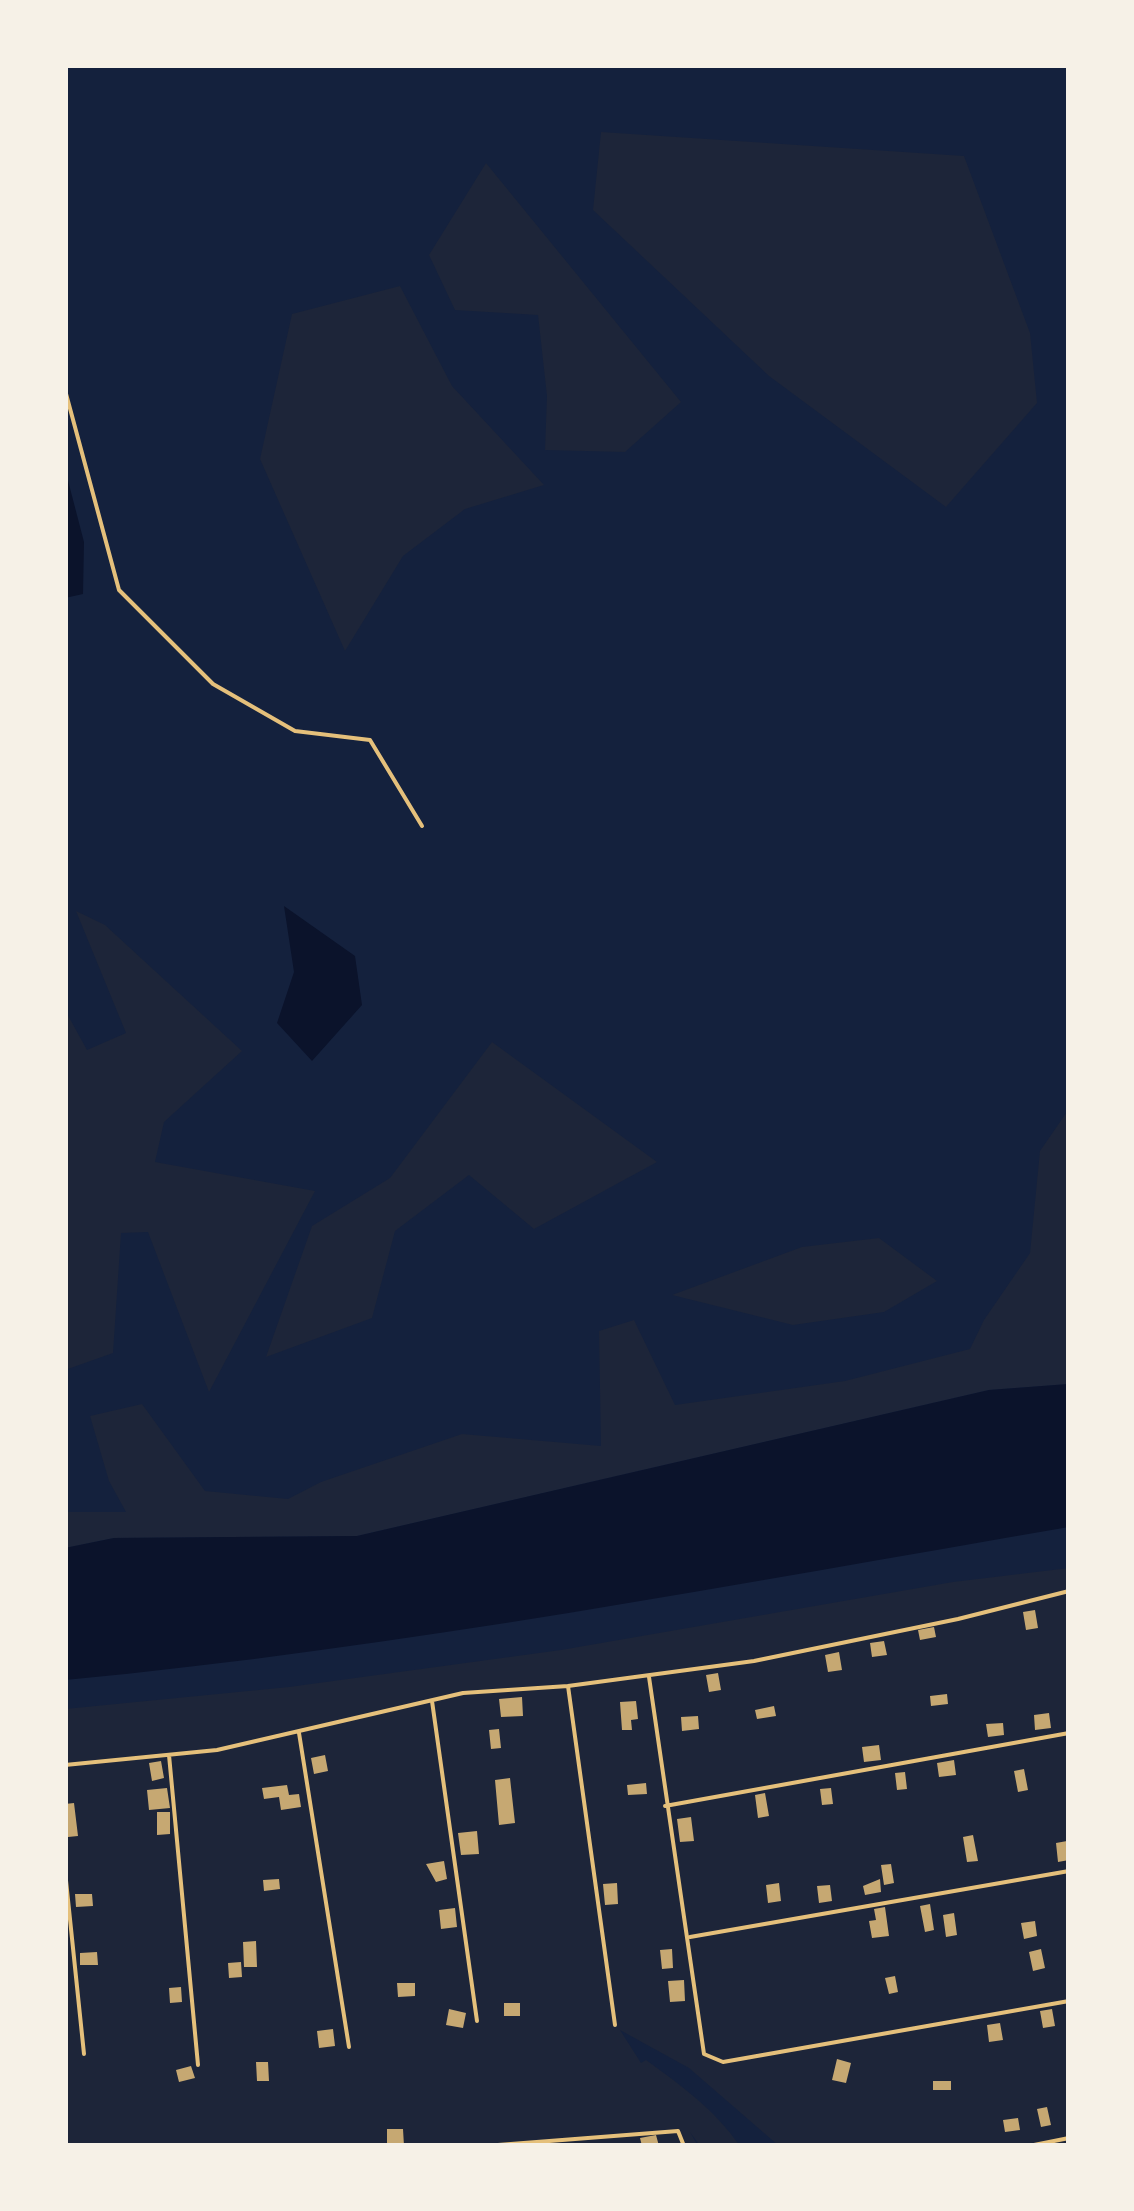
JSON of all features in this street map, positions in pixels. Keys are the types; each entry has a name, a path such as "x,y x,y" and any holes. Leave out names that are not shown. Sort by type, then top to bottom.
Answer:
{"lane":[{"path":"65,390 119,590 213,684 295,731 370,740 422,826"},
{"path":"65,1765 169,1755 299,1733 463,1693 649,1677 958,1619 1069,1591"},
{"path":"649,1677 665,1806 688,1938 699,2043 704,2054 716,2061 1069,2001"},
{"path":"568,1686 614,2025"},
{"path":"432,1701 477,2021"},
{"path":"299,1733 348,2047"},
{"path":"665,1806 1069,1733"},
{"path":"169,1755 198,2065"},
{"path":"688,1938 1069,1871"},
{"path":"65,1872 84,2054"},
{"path":"485,2146 678,2132 684,2146"},
{"path":"1029,2146 1069,2138"}],"shaded area":[{"path":"601,132 964,156 1030,333 1037,403 946,507 769,376 593,210"},
{"path":"486,163 681,402 625,452 545,450 547,396 538,315 455,310 429,255"},
{"path":"400,286 452,386 544,485 465,509 403,556 345,651 260,459 292,314"},
{"path":"65,469 84,542 83,594 65,598"},
{"path":"284,906 355,956 362,1005 312,1061 277,1023 294,972"},
{"path":"76,911 105,925 242,1051 164,1122 155,1162 315,1191 209,1392 148,1232 121,1233 113,1353 65,1370 65,1010 87,1050 126,1033"},
{"path":"492,1042 657,1162 534,1229 469,1175 395,1231 372,1318 266,1357 312,1226 390,1178"},
{"path":"1069,1109 1069,1384 989,1390 357,1536 114,1538 65,1548 65,1512 126,1512 109,1481 90,1416 142,1404 205,1491 288,1499 321,1482 462,1434 601,1446 599,1331 634,1320 675,1405 845,1381 970,1349 984,1320 1030,1253 1040,1151"},
{"path":"879,1238 937,1281 884,1312 793,1325 672,1295 802,1247"},
{"path":"1069,1384 1069,1527 443,1633 65,1680 65,1548 114,1538 357,1536 989,1390"},
{"path":"1069,1568 1069,2146 779,2146 689,2068 620,2030 641,2063 646,2060 697,2099 740,2146 700,2146 690,2132 698,2146 65,2146 65,1709 289,1687 561,1650 953,1582"}],"building":[{"path":"1035,1610 1038,1628 1026,1630 1023,1612"},
{"path":"934,1627 936,1637 920,1640 918,1630"},
{"path":"884,1641 887,1655 872,1657 870,1643"},
{"path":"839,1652 842,1670 828,1672 825,1655"},
{"path":"718,1673 721,1690 709,1692 706,1675"},
{"path":"947,1694 948,1704 931,1706 930,1696"},
{"path":"522,1697 523,1716 501,1717 499,1699"},
{"path":"636,1701 638,1719 631,1720 632,1730 622,1730 620,1702"},
{"path":"774,1706 776,1716 757,1719 755,1710"},
{"path":"1049,1713 1051,1728 1035,1730 1034,1715"},
{"path":"698,1716 699,1729 682,1731 681,1717"},
{"path":"1003,1723 1004,1735 988,1737 986,1724"},
{"path":"499,1729 501,1748 491,1749 489,1730"},
{"path":"879,1745 881,1760 864,1762 862,1747"},
{"path":"325,1755 328,1771 314,1774 311,1758"},
{"path":"954,1760 956,1775 939,1777 937,1763"},
{"path":"161,1761 164,1778 152,1781 149,1763"},
{"path":"1024,1769 1028,1790 1018,1792 1014,1771"},
{"path":"905,1772 907,1789 897,1790 895,1773"},
{"path":"510,1778 515,1823 499,1825 495,1780"},
{"path":"646,1783 647,1794 628,1795 627,1785"},
{"path":"287,1785 289,1795 299,1794 301,1807 281,1810 279,1797 264,1799 262,1788"},
{"path":"167,1788 170,1808 149,1810 147,1790"},
{"path":"831,1788 833,1804 822,1805 820,1789"},
{"path":"765,1793 769,1816 758,1818 755,1795"},
{"path":"74,1803 78,1836 68,1837 65,1804"},
{"path":"157,1812 170,1812 170,1834 157,1835"},
{"path":"691,1817 694,1841 680,1842 677,1819"},
{"path":"477,1831 479,1854 461,1855 458,1833"},
{"path":"973,1835 978,1861 967,1862 963,1837"},
{"path":"1067,1841 1069,1860 1058,1862 1056,1843"},
{"path":"444,1861 447,1879 436,1882 426,1864"},
{"path":"891,1864 894,1883 884,1885 881,1865"},
{"path":"279,1879 280,1889 264,1891 263,1880"},
{"path":"880,1879 881,1892 865,1895 863,1886"},
{"path":"617,1883 618,1904 605,1905 603,1884"},
{"path":"779,1883 781,1901 768,1903 766,1885"},
{"path":"830,1885 832,1901 819,1903 817,1886"},
{"path":"75,1894 92,1894 93,1906 76,1907"},
{"path":"930,1904 934,1930 925,1932 920,1906"},
{"path":"885,1907 889,1936 872,1938 869,1921 876,1920 874,1909"},
{"path":"455,1908 457,1927 441,1929 439,1910"},
{"path":"954,1913 957,1935 946,1937 943,1915"},
{"path":"1035,1921 1037,1936 1024,1939 1021,1923"},
{"path":"256,1941 257,1967 244,1967 243,1942"},
{"path":"672,1949 673,1968 662,1969 660,1950"},
{"path":"1041,1949 1045,1968 1033,1971 1029,1952"},
{"path":"97,1952 98,1965 80,1965 80,1953"},
{"path":"241,1962 242,1977 229,1978 228,1963"},
{"path":"895,1976 898,1992 889,1994 885,1978"},
{"path":"684,1980 685,2001 670,2002 668,1981"},
{"path":"397,1983 415,1983 415,1996 398,1997"},
{"path":"181,1987 182,2002 170,2003 169,1988"},
{"path":"504,2003 520,2003 520,2016 504,2016"},
{"path":"449,2009 466,2013 463,2028 446,2025"},
{"path":"1052,2009 1055,2026 1043,2028 1040,2011"},
{"path":"1000,2023 1003,2040 989,2042 987,2025"},
{"path":"333,2029 335,2046 319,2048 317,2031"},
{"path":"837,2059 851,2063 846,2083 832,2080"},
{"path":"256,2062 268,2062 269,2081 257,2081"},
{"path":"191,2066 195,2078 179,2082 176,2070"},
{"path":"933,2081 951,2081 951,2090 933,2090"},
{"path":"1047,2107 1051,2125 1041,2127 1037,2109"},
{"path":"1018,2118 1020,2130 1005,2132 1003,2120"},
{"path":"387,2129 403,2129 404,2146 387,2146"},
{"path":"656,2135 659,2146 642,2146 640,2138"}]}
